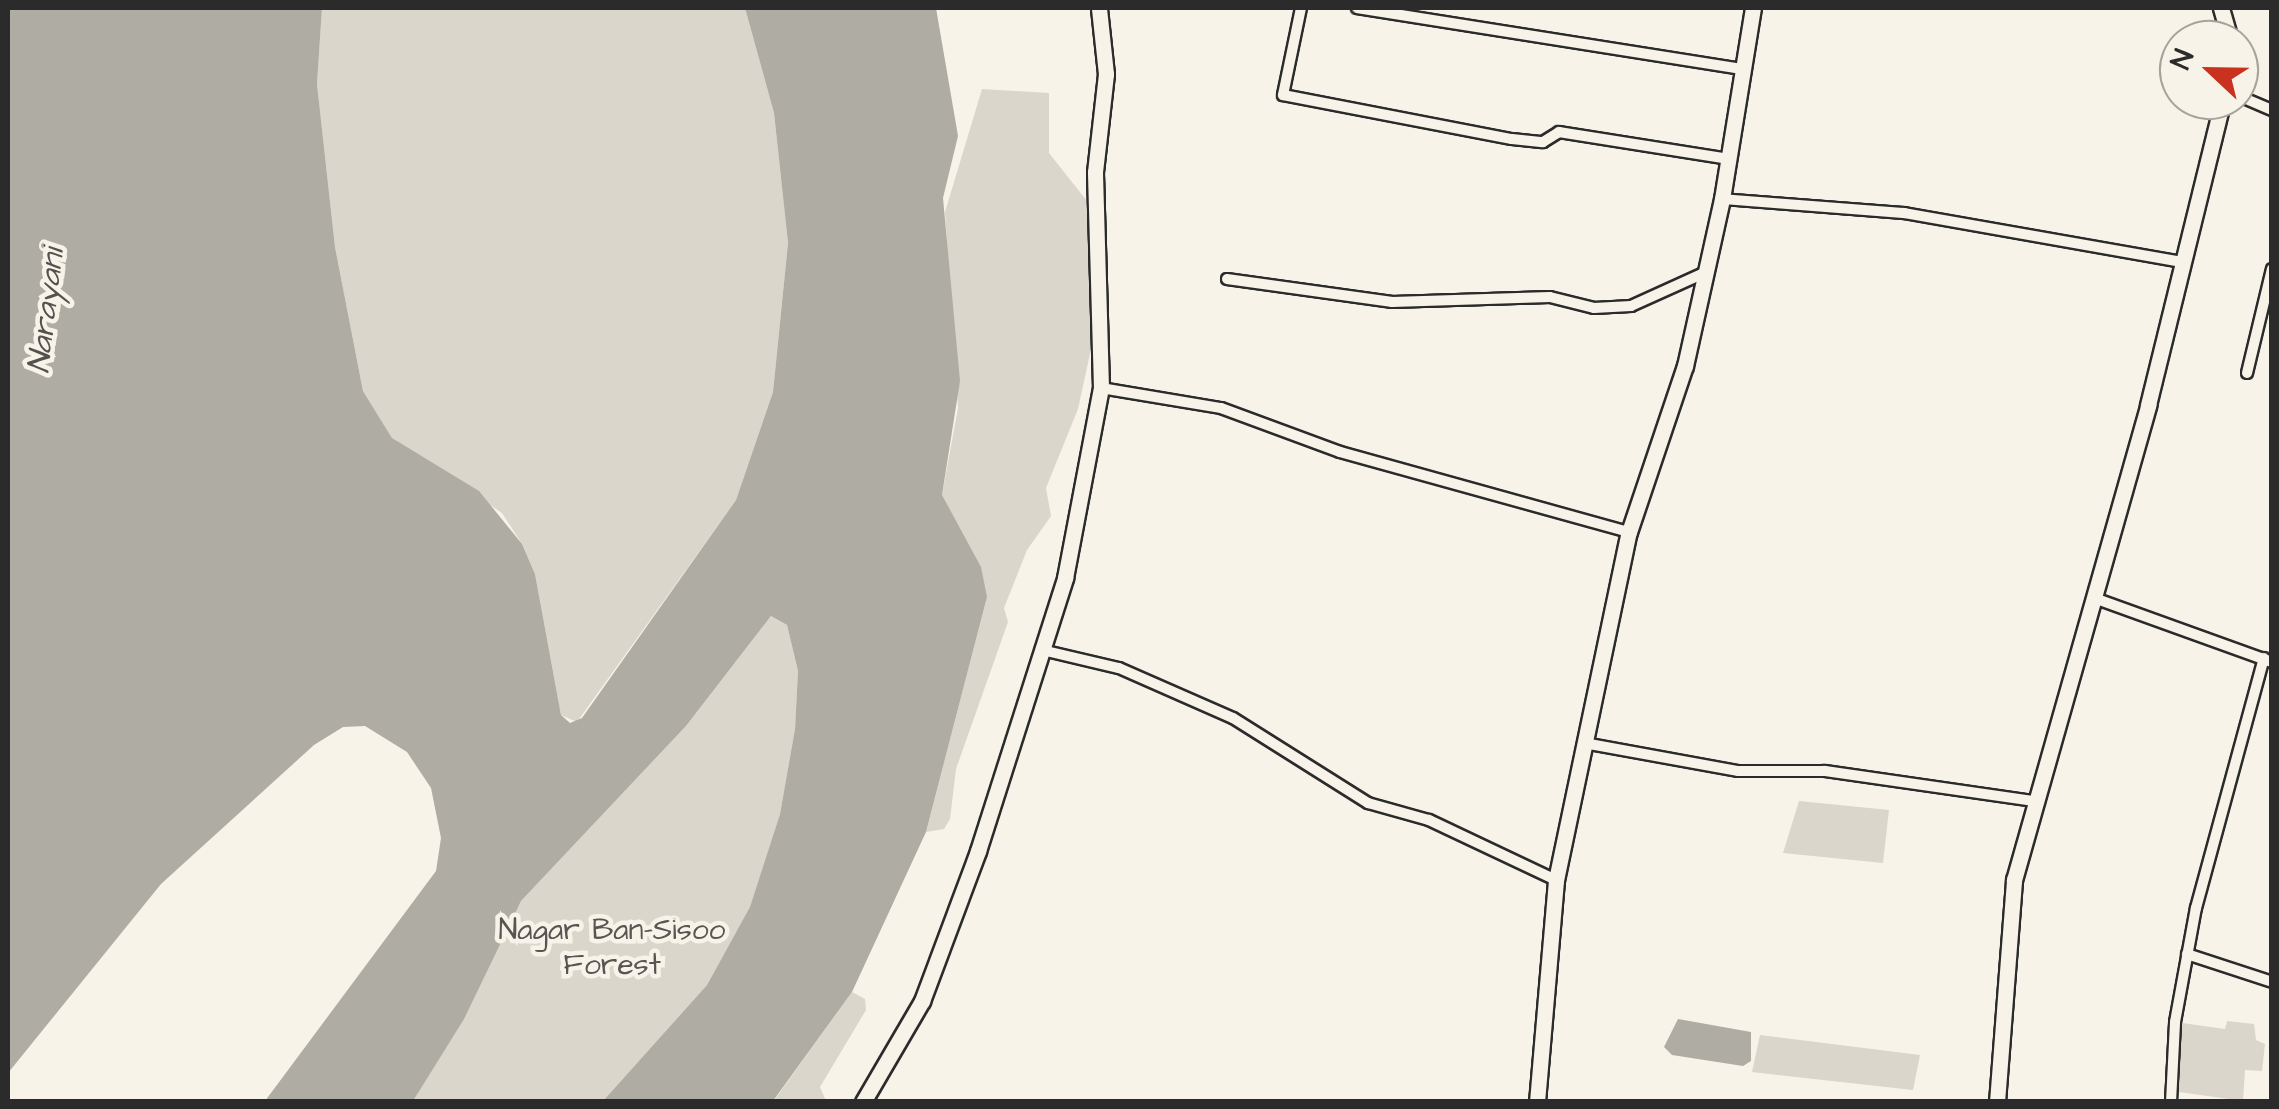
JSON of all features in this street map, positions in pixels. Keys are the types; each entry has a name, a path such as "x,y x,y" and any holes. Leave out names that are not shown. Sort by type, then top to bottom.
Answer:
{"street":[{"path":"863,1102 922,1001 1065,578 1101,388 1096,172 1106,74 1099,8"},
{"path":"1301,8 1283,95 1512,139 1543,142 1560,132 1729,159"},
{"path":"1356,8 1743,69"},
{"path":"1536,1102 1556,880 1628,532 1685,366 1702,274 1722,199 1753,8"},
{"path":"1996,1102 2010,904 2034,801 2094,598 2218,120"},
{"path":"1722,199 1904,212 2183,262"},
{"path":"2247,373 2272,269"},
{"path":"1227,279 1392,302 1550,297 1594,308 1631,306 1702,274"},
{"path":"1101,388 1221,408 1340,452 1628,532"},
{"path":"2094,598 2268,660 2187,954 2170,1102"},
{"path":"1042,650 1119,668 1233,718 1368,803 1429,820 1556,880"},
{"path":"1584,743 1738,771 1825,772 2034,801"},
{"path":"2187,954 2272,982"}],"green space":[{"path":"322,8 745,8 774,113 788,243 773,392 736,500 577,722 561,715 535,574 502,513 392,438 363,391 335,247 317,84"},
{"path":"982,89 1049,93 1049,153 1087,201 1096,263 1093,340 1078,409 1046,488 1051,516 1027,550 1004,608 1008,622 956,769 950,819 944,829 926,832 987,597 942,495 958,408 945,212"},
{"name":"Nagar Ban-Sisoo Forest","path":"771,616 787,625 798,671 795,729 780,814 750,908 707,985 603,1101 413,1102 521,901 686,726"},
{"path":"1799,801 1889,810 1883,863 1783,853"},
{"path":"852,992 865,999 866,1010 820,1087 826,1101 773,1102"},
{"path":"2227,1021 2254,1024 2256,1040 2265,1044 2262,1071 2245,1070 2243,1101 2172,1091 2175,1022 2225,1029"},
{"path":"1760,1035 1920,1055 1913,1090 1752,1072"}],"water":[{"name":"Narayani","path":"8,8 322,8 317,84 335,247 363,391 392,438 479,491 522,544 535,574 561,715 570,723 582,718 736,500 773,392 788,243 774,113 745,8 936,8 958,136 943,198 960,381 942,495 981,567 987,597 926,832 852,992 773,1101 603,1101 707,985 750,907 780,814 795,729 798,671 787,625 771,616 686,726 521,901 464,1019 413,1101 265,1101 436,871 441,838 431,788 407,752 365,726 343,727 314,745 161,884 8,1073"},
{"path":"1678,1019 1751,1032 1751,1061 1743,1066 1672,1055 1664,1047"}]}
